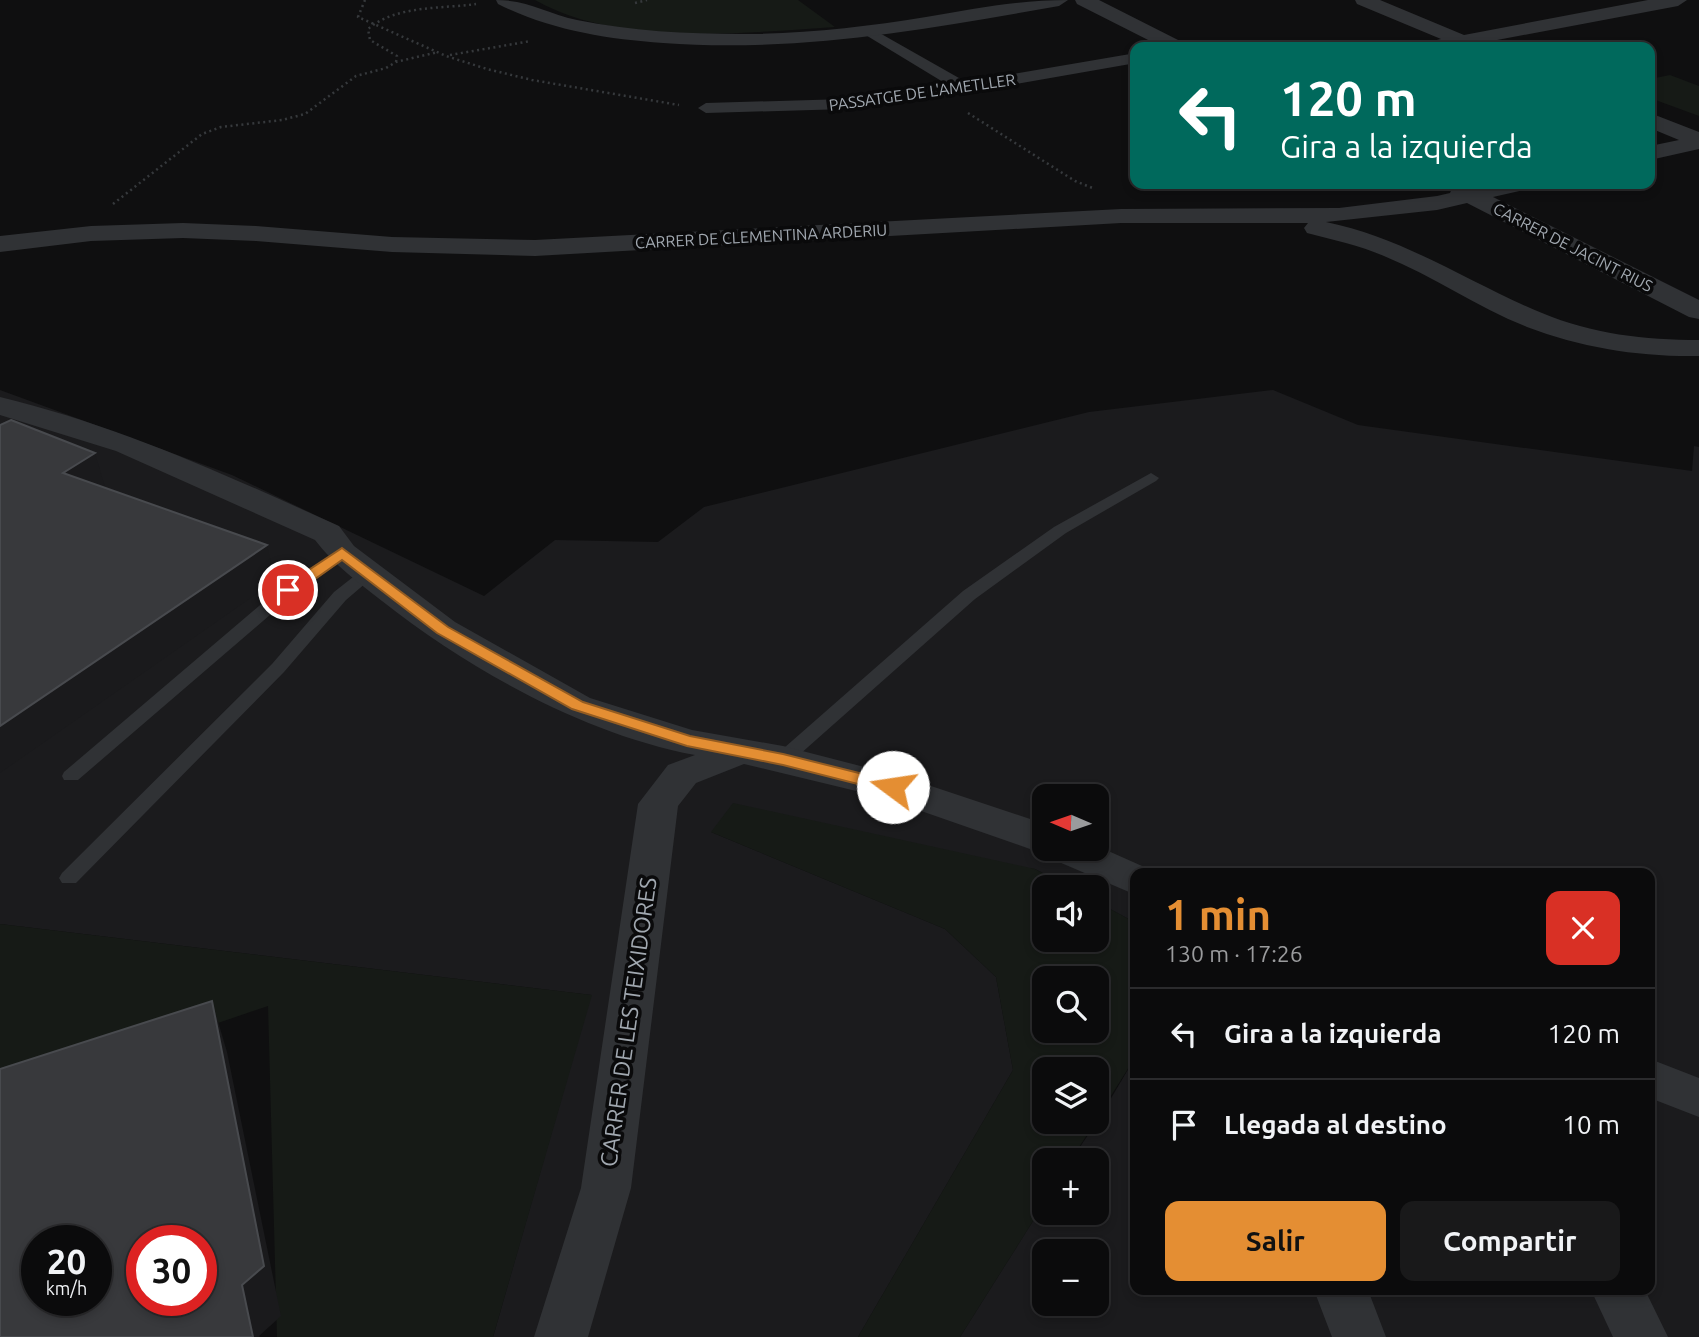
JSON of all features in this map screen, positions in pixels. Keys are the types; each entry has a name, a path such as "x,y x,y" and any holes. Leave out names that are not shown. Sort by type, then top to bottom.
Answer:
{"street":[{"path":"505,0 533,13 585,27 671,38 738,40 789,40 869,31 1059,0"},
{"path":"1084,0 1167,42"},
{"path":"1364,0 1465,42"},
{"path":"1479,42 1678,0"},
{"path":"869,31 964,88"},
{"name":"PASSATGE DE L'AMETLLER","path":"706,108 846,104 964,88 1130,59"},
{"path":"1655,122 1699,141"},
{"path":"1655,152 1699,141"},
{"name":"CARRER DE CLEMENTINA ARDERIU","path":"0,244 78,236 175,231 245,233 450,248 536,248 1109,216 1339,215 1384,212 1459,189"},
{"name":"CARRER DE JACINT RIUS","path":"1459,189 1699,311"},
{"path":"1239,215 1365,239 1418,260 1514,311 1582,336 1628,345 1699,348"},
{"path":"0,406 53,417 143,448 327,533 355,563 442,630 578,706 687,741 762,755 893,787 1032,835"},
{"name":"CARRER DE LES TEIXIDORES","path":"561,1337 606,1188 658,804 682,774 762,755"},
{"path":"1094,861 1130,877"},
{"path":"1655,1080 1699,1098"},
{"path":"1343,1295 1359,1337"},
{"path":"1620,1295 1641,1337"}],"lane":[{"path":"762,755 969,595 1060,530 1152,478"},
{"path":"71,776 279,598 355,563"},
{"path":"69,878 278,668 340,596 355,563"}],"path":[{"path":"365,0 358,17 446,56 532,80 706,108"},
{"path":"635,3 647,0"},
{"path":"396,62 397,56 370,40 368,29 372,23 412,12 482,3"},
{"path":"446,56 507,47 585,27"},
{"path":"110,208 124,192 188,143 211,129 279,121 304,115 320,106 329,95 352,78 390,67 396,62 438,52"},
{"path":"968,112 973,118 1003,133 1075,181 1088,185 1103,195"}],"shaded area":[{"path":"535,0 798,0 835,27 721,33 642,31 604,25 568,15"},
{"path":"1670,75 1699,86 1699,116 1655,100 1655,78"},
{"path":"0,390 232,475 484,596 555,540 658,542 704,507 1089,412 1273,390 1358,425 1692,471 1694,446 1699,447 1699,1337 960,1337 1032,1223 1032,1225 1109,1225 1109,1148 1079,1148 1089,1134 1109,1134 1109,1102 1130,1066 1130,1295 1655,1295 1655,868 1130,868 1130,920 1109,908 1109,875 1046,875 1035,869 711,832 945,929 996,977 1013,1070 858,1337 493,1337 591,995 0,924"},
{"path":"733,803 1035,869 1046,875 1032,875 1032,952 1109,952 1109,908 1130,920 1130,1066 1109,1099 1109,1057 1032,1057 1032,1134 1087,1134 1079,1148 1032,1148 1032,1223 960,1337 858,1337 1013,1070 996,977 945,929 711,832"},
{"path":"0,924 592,995 493,1337 277,1337 268,1006 0,1097"}],"building":[{"path":"11,420 95,453 63,473 267,545 0,726 0,425"},
{"path":"212,1001 264,1266 242,1285 253,1337 0,1337 0,1069"}],"route":[{"path":"288,590 342,553 442,630 578,706 687,741 783,759 893,787"}]}
